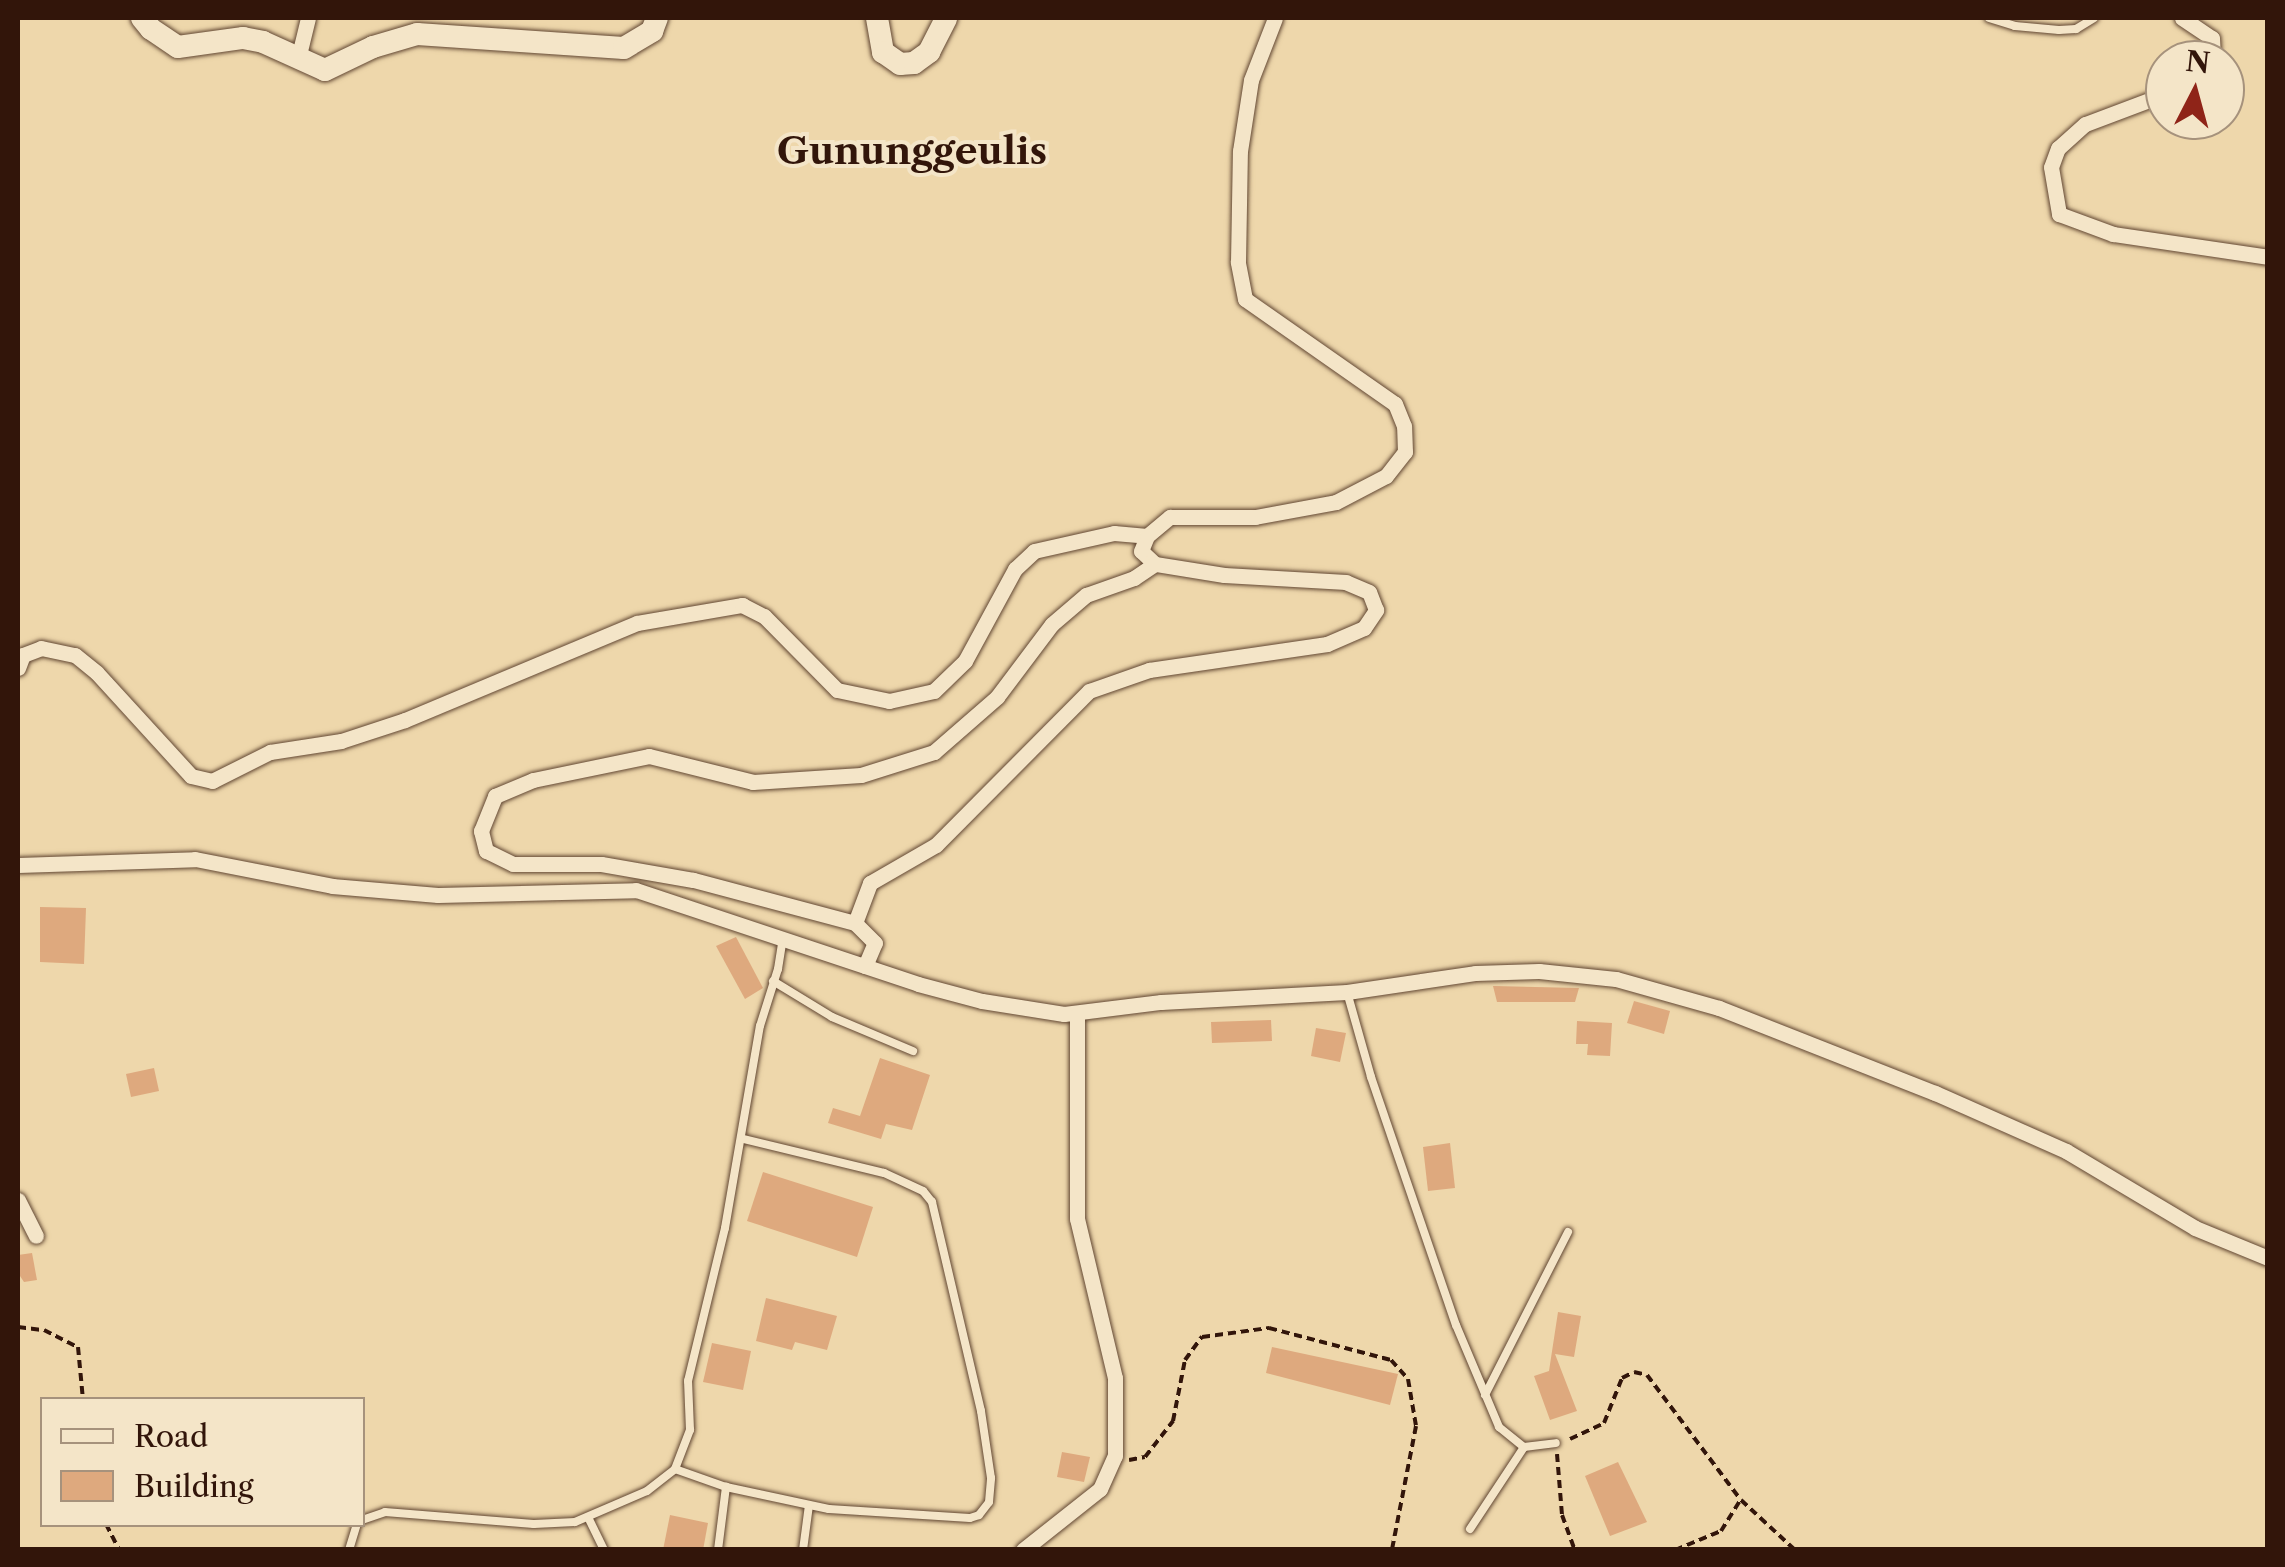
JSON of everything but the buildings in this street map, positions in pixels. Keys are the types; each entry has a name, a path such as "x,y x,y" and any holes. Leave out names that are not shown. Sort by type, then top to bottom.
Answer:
{"main road":[{"path":"142,18 151,30 178,48 242,38 334,70 373,47 417,34 624,48 652,31 658,18"},
{"path":"877,18 883,52 900,64 914,63 929,52 946,18"}],"street":[{"path":"298,59 308,18"},
{"path":"855,924 870,883 936,845 1089,692 1149,670 1327,644 1364,628 1376,610 1369,592 1346,582 1224,575 1155,564 1142,551 1147,536 1170,517 1255,518 1336,502 1386,476 1405,452 1404,426 1395,404 1246,300 1238,262 1240,151 1251,80 1275,18"},
{"path":"2182,18 2212,40"},
{"path":"2145,102 2085,124 2058,148 2051,167 2059,214 2113,234 2268,257"},
{"path":"18,668 23,655 41,648 75,655 97,673 191,776 212,781 262,755 340,741 405,720 638,623 742,605 764,616 837,690 888,702 934,692 966,661 1015,569 1034,551 1114,534 1147,536"},
{"path":"864,966 874,943 855,924 601,864 513,864 486,851 482,831 495,796 533,780 649,756 752,782 861,775 934,752 997,697 1052,624 1086,595 1134,578 1155,564"},
{"path":"18,865 195,859 332,886 438,895 618,888 655,894 864,966 982,1001 1077,1015 1160,1002 1347,992 1506,971 1589,974 1719,1008 1980,1112 2082,1159 2195,1228 2268,1258"},
{"path":"1024,1550 1100,1489 1115,1456 1116,1378 1077,1219 1077,1015"},
{"path":"18,1200 36,1236"}],"lane":[{"path":"1989,18 2015,26 2059,30 2076,29 2094,18"},
{"path":"365,1520 385,1512 534,1524 589,1519 648,1491 675,1469 687,1446 688,1381 743,1139 760,1026 783,937"},
{"path":"773,981 832,1018 913,1051"},
{"path":"1347,992 1377,1094 1456,1326 1499,1427 1524,1447 1556,1443"},
{"path":"675,1469 726,1487 810,1505 956,1519 980,1514 989,1502 992,1478 980,1411 938,1220 923,1191 884,1172 743,1139"},
{"path":"1485,1395 1568,1232"},
{"path":"1470,1529 1524,1447"},
{"path":"718,1550 726,1487"},
{"path":"804,1550 810,1505"},
{"path":"589,1519 604,1550"}],"path":[{"path":"18,1327 44,1330 78,1347 83,1397"},
{"path":"1115,1456 1131,1460 1145,1456 1164,1436 1174,1421 1176,1391 1193,1343 1217,1332 1270,1328 1390,1360 1408,1378 1416,1426 1392,1550"},
{"path":"1575,1550 1562,1516 1556,1443 1604,1424 1618,1383 1626,1375 1640,1372 1657,1385 1741,1500 1795,1550"},
{"path":"1675,1550 1720,1531 1741,1500"},
{"path":"107,1527 118,1550"}],"district":[{"name":"Gununggeulis","path":"912,151"}]}
